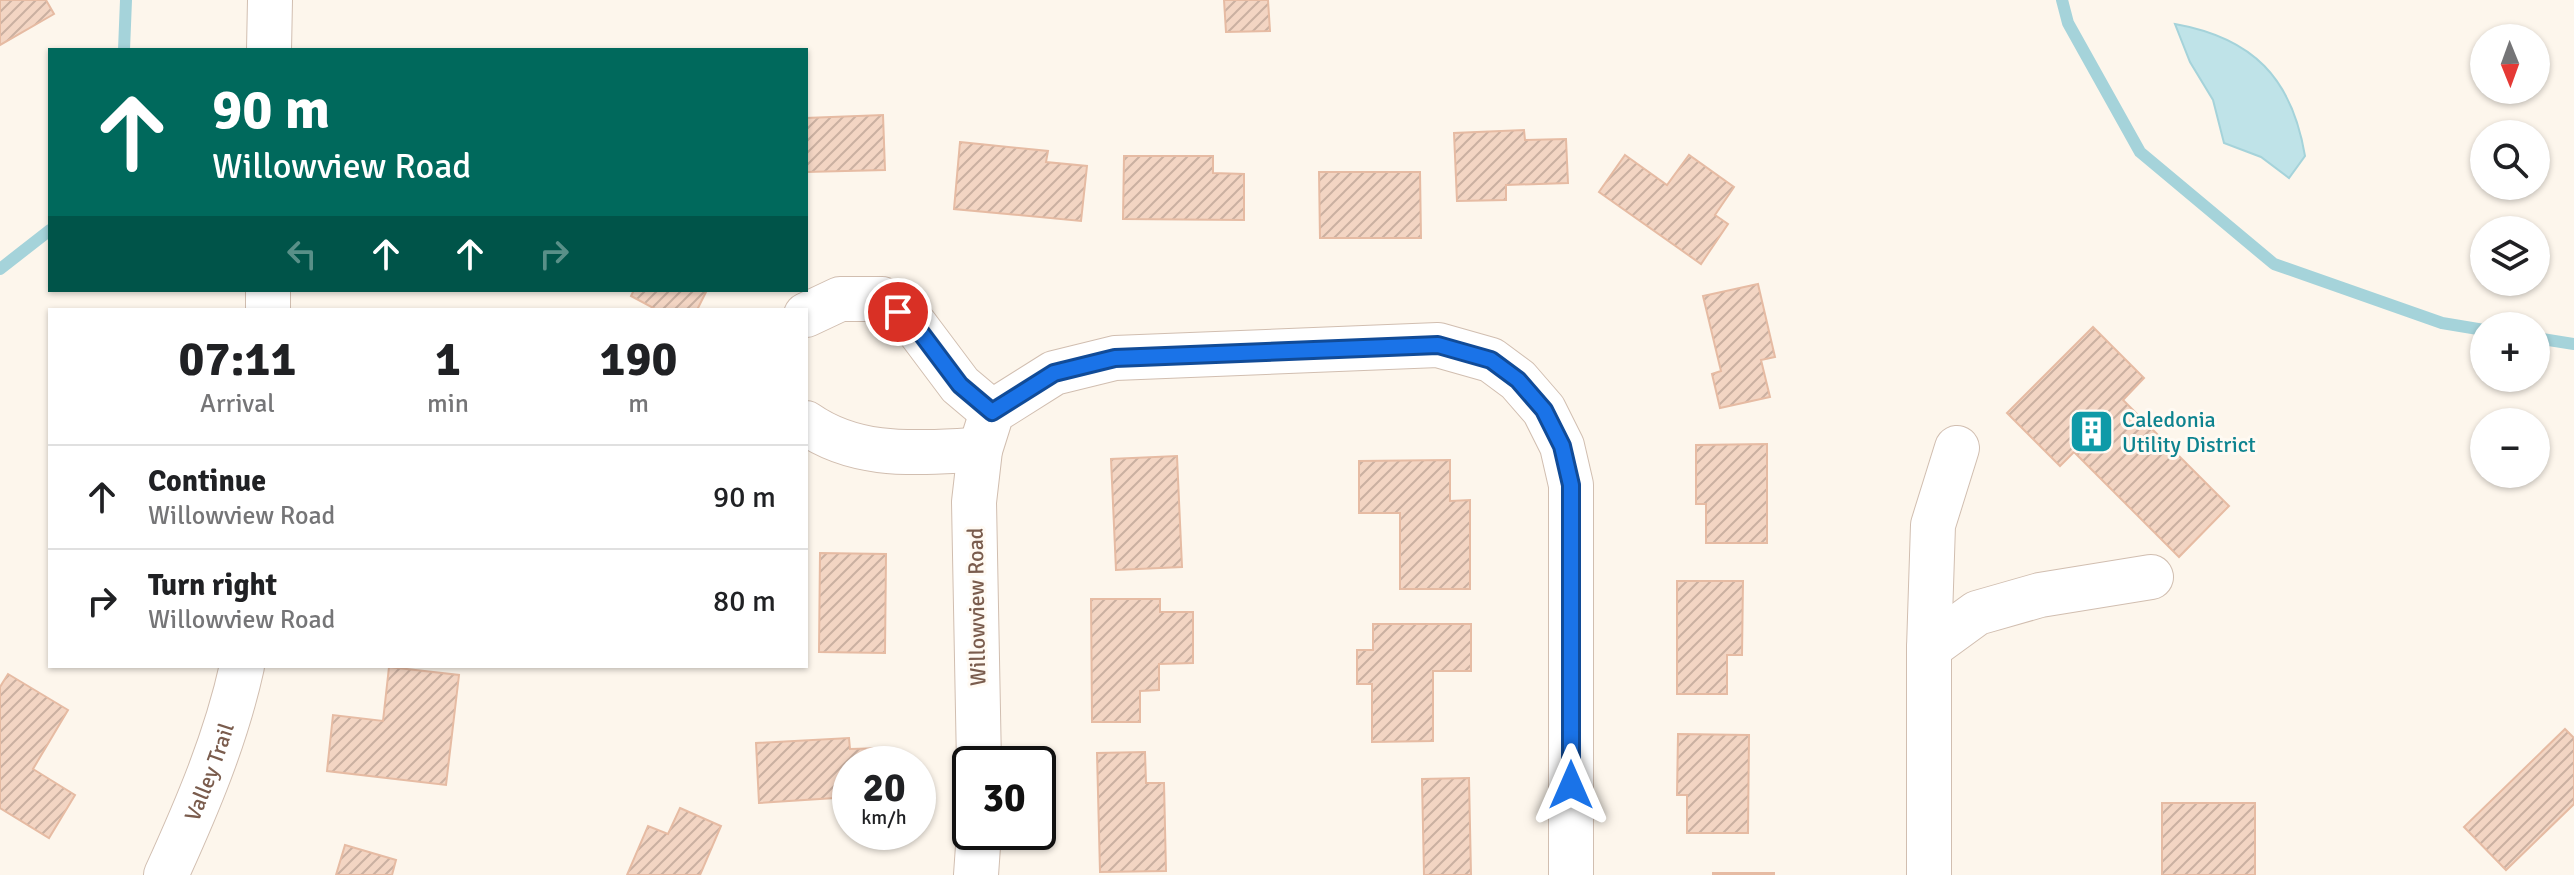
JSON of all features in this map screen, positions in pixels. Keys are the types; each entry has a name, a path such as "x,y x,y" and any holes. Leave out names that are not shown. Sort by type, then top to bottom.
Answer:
{"street":[{"path":"269,48 270,0"},
{"path":"808,314 840,299 882,299 915,325 960,385 986,431"},
{"path":"808,424 822,434 862,449 906,452 986,431 1054,373 1115,358 1438,345 1491,360 1518,380 1544,410 1562,446 1571,485 1571,875"},
{"name":"Willowview Road","path":"979,746 974,502 986,431"},
{"path":"1929,875 1929,648 1933,525 1957,448"},
{"path":"1929,648 1977,613 2040,595 2151,577"},
{"name":"Valley Trail","path":"166,875 204,791 236,695 242,668"},
{"path":"976,875 978,850"}],"water":[{"path":"2175,24 2202,30 2247,51 2279,84 2290,104 2305,156 2289,178 2261,157 2224,143 2213,100 2190,62"}],"building":[{"path":"0,0 46,0 54,14 0,45"},
{"path":"1224,0 1268,0 1270,31 1226,32"},
{"path":"883,115 885,170 808,172 808,118"},
{"path":"1524,130 1525,140 1566,139 1568,183 1506,185 1506,200 1457,201 1454,133"},
{"path":"960,142 1048,151 1046,162 1087,166 1081,221 954,209"},
{"path":"1625,155 1667,185 1689,155 1734,187 1715,215 1728,224 1701,264 1599,192"},
{"path":"1124,156 1213,156 1213,173 1244,174 1244,220 1123,219"},
{"path":"1319,172 1420,172 1421,238 1320,238"},
{"path":"1758,284 1775,357 1761,360 1770,397 1720,408 1712,374 1721,371 1703,296"},
{"path":"633,292 706,292 698,308 653,308 631,296"},
{"name":"Caledonia Utility District","path":"2093,327 2144,378 2123,400 2229,506 2179,557 2074,452 2060,466 2007,413"},
{"path":"1767,444 1767,543 1706,543 1706,504 1696,504 1696,445"},
{"path":"1177,456 1182,567 1116,570 1111,459"},
{"path":"1450,460 1450,501 1470,500 1470,589 1400,589 1400,513 1359,513 1359,461"},
{"path":"820,553 886,554 885,653 819,652"},
{"path":"1677,581 1743,581 1742,655 1727,655 1727,694 1677,694"},
{"path":"1091,599 1160,599 1160,612 1193,612 1193,663 1159,664 1159,690 1140,691 1140,722 1092,722"},
{"path":"1373,624 1471,624 1471,671 1433,671 1433,741 1372,742 1372,684 1357,684 1357,650 1373,650"},
{"path":"389,668 459,675 446,785 327,771 333,715 383,721"},
{"path":"8,674 68,710 33,769 75,795 49,838 0,808 0,687"},
{"path":"2565,729 2574,738 2574,804 2506,870 2464,827"},
{"path":"1678,734 1749,735 1748,833 1687,833 1687,795 1677,795"},
{"path":"849,738 850,746 832,746 832,798 759,803 756,743"},
{"path":"1145,752 1146,783 1164,783 1166,871 1100,872 1097,753"},
{"path":"1469,778 1471,875 1424,875 1422,779"},
{"path":"2162,803 2255,803 2255,875 2162,875"},
{"path":"680,808 721,826 700,875 627,875 648,826 668,834"},
{"path":"345,845 396,860 392,875 336,875"},
{"path":"1774,873 1774,875 1713,875"}],"waterway":[{"path":"124,48 126,0"},
{"path":"2062,0 2068,23 2140,152 2274,264 2442,323 2470,328"},
{"path":"0,269 48,232"},
{"path":"2550,340 2574,344"}],"place":[{"name":"Caledonia Utility District","path":"2091,432"}],"route":[{"path":"898,312 915,325 960,385 992,412 1054,373 1115,358 1438,345 1491,360 1518,380 1544,410 1562,446 1571,485 1571,785"}]}
